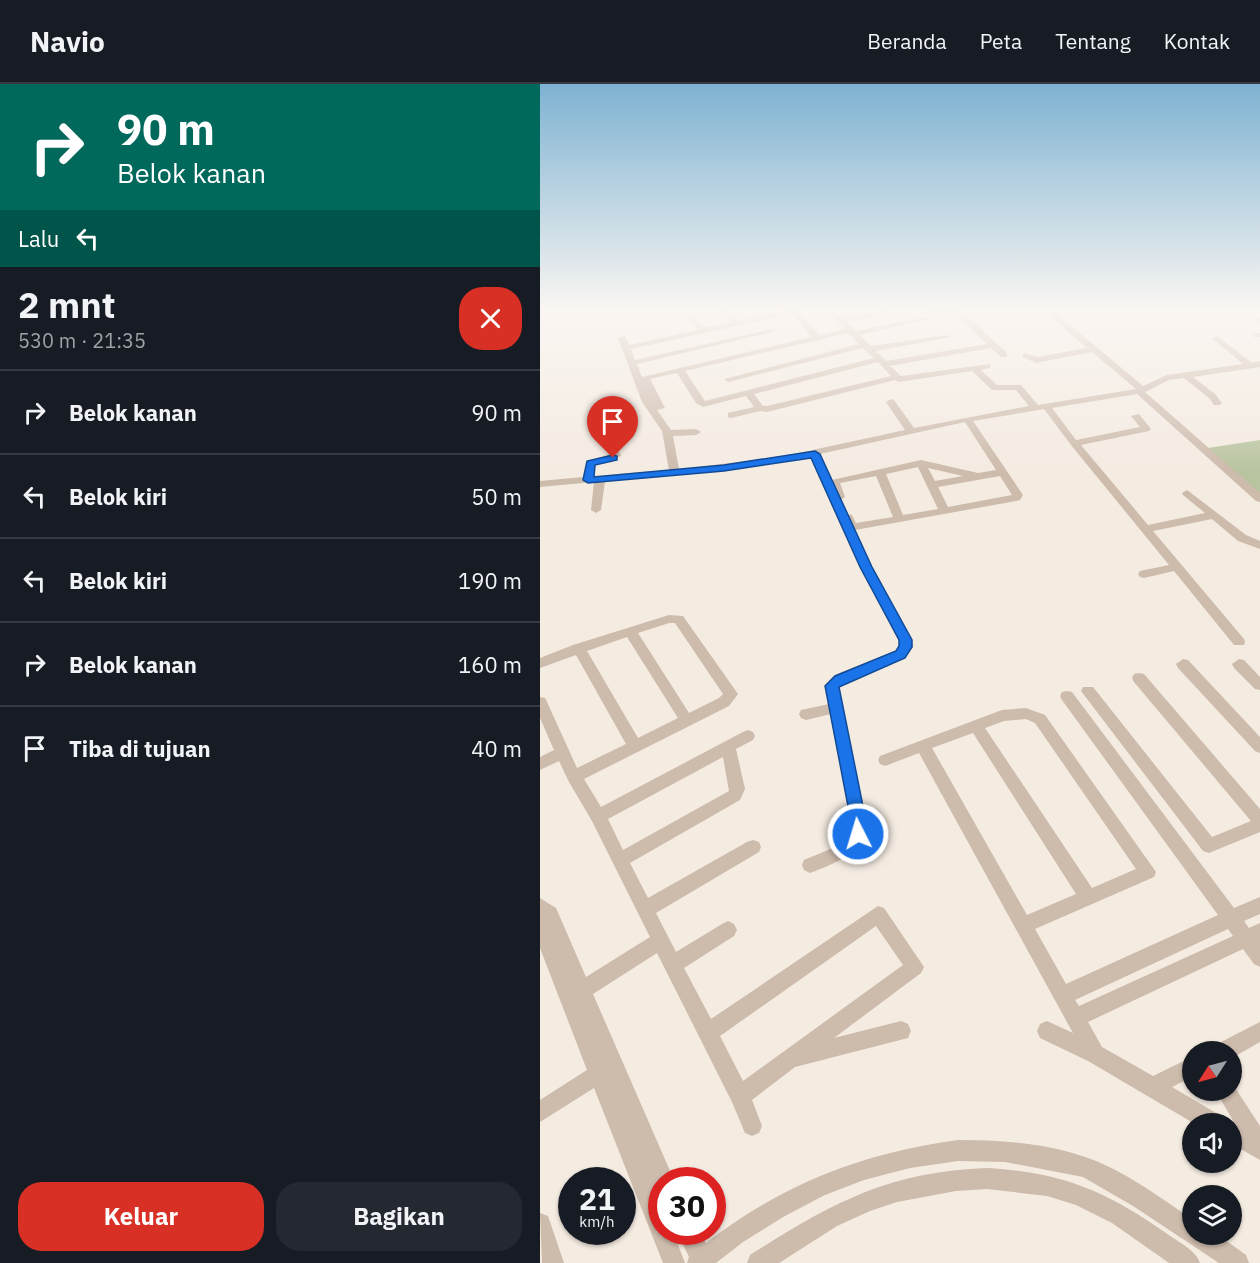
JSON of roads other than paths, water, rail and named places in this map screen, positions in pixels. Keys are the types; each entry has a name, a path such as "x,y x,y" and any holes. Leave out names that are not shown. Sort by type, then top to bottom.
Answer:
{"street":[{"path":"635,363 647,402 668,434 675,473"},
{"path":"660,408 645,378 715,363"},
{"path":"715,363 728,379 760,408"},
{"path":"728,379 798,363"},
{"path":"680,371 701,403 874,363"},
{"path":"885,363 897,377"},
{"path":"1109,363 1260,499"},
{"path":"540,484 724,468 815,454 967,419 1140,389 1167,378 1256,365"},
{"path":"731,415 760,408 766,409 897,377 904,379 987,366"},
{"path":"974,368 995,388 1018,387 1042,407 1074,442 1239,642"},
{"path":"1186,375 1211,395 1217,403"},
{"path":"891,402 911,431"},
{"path":"1074,442 1146,429 1136,416"},
{"path":"849,527 1016,498 1018,495 967,419"},
{"path":"596,510 591,463 616,456 604,431"},
{"path":"668,434 680,431 696,432"},
{"path":"810,866 854,843 859,826 831,690 835,682 900,654 906,647 906,640 866,567 815,454"},
{"path":"849,527 835,483 921,463 978,476"},
{"path":"921,463 945,511"},
{"path":"880,472 899,518"},
{"path":"932,485 1003,472"},
{"path":"1187,493 1242,538 1260,545"},
{"path":"1145,529 1214,516"},
{"path":"1144,574 1177,567"},
{"path":"540,663 630,631 669,619 678,619 731,694 728,699 687,721 574,777"},
{"path":"630,631 687,721"},
{"path":"578,648 634,746"},
{"path":"1183,664 1260,747"},
{"path":"1239,664 1260,685"},
{"path":"1088,691 1209,846 1260,822 1139,678"},
{"path":"1067,696 1231,919 1253,936 1260,958"},
{"path":"540,702 574,777 598,816 740,1096 752,1126"},
{"path":"806,714 835,708"},
{"path":"885,759 1019,712 1032,714 1040,719 1148,872 1023,925"},
{"path":"976,726 1088,897"},
{"path":"598,816 748,736"},
{"path":"923,746 1095,1054"},
{"path":"620,860 735,795 737,789 729,747"},
{"path":"540,764 564,752"},
{"path":"644,910 753,847"},
{"path":"1062,996 1260,905"},
{"path":"540,906 550,914 600,1073 648,1179"},
{"path":"708,1033 878,914 915,967 740,1096"},
{"path":"540,926 657,1167"},
{"path":"673,965 728,930"},
{"path":"1075,1018 1253,936"},
{"path":"575,995 661,940"},
{"path":"789,1059 901,1031"},
{"path":"1047,1031 1095,1054 1197,1113"},
{"path":"1242,1041 1260,1032"},
{"path":"1152,1087 1182,1072"},
{"path":"540,1112 600,1073"},
{"path":"1232,1101 1260,1147"},
{"path":"1242,1137 1260,1147"},
{"path":"694,1245 701,1262 730,1237 799,1194 831,1180 912,1157 940,1153 1034,1154 1086,1168 1134,1194 1182,1225"},
{"path":"758,1263 840,1212 886,1194 962,1178 1000,1179 1039,1184 1077,1195 1122,1218 1189,1263"},
{"path":"540,1224 552,1263"},
{"path":"669,1245 674,1263"},
{"path":"1213,1245 1238,1263"}]}
